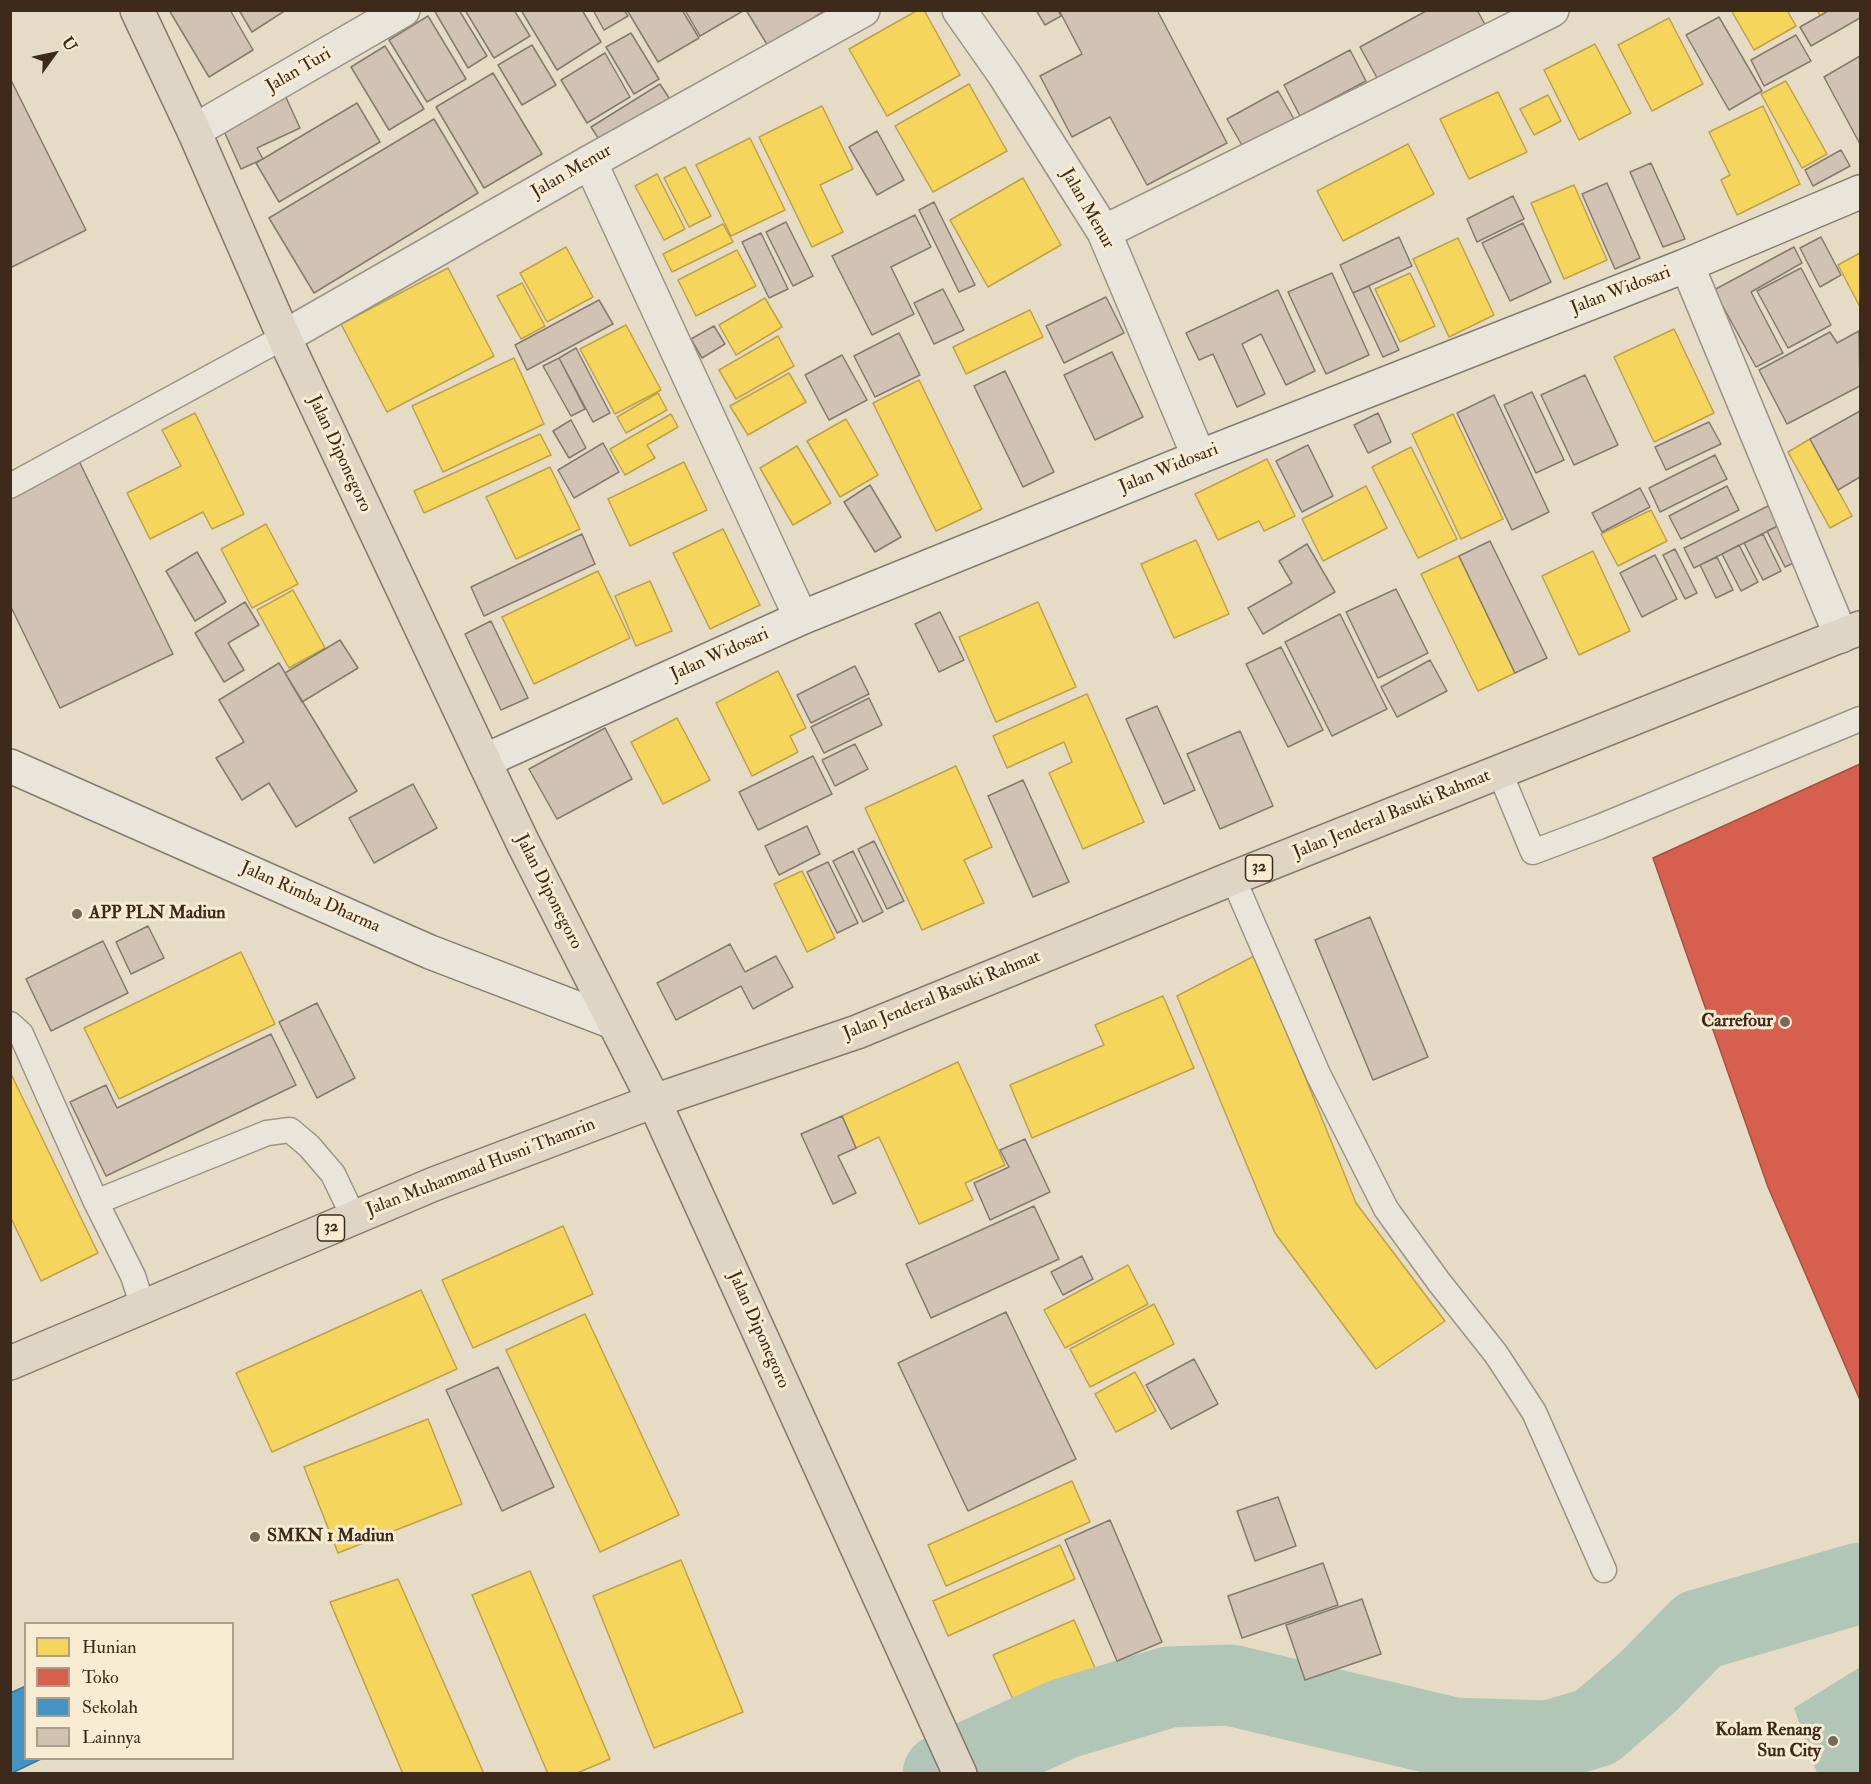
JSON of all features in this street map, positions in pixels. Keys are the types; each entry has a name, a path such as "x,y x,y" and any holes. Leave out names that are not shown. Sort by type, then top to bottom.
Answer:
{"main road":[{"name":"Jalan Diponegoro","path":"137,10 194,131 284,337 484,761 654,1101 960,1773"},
{"name":"Jalan Jenderal Basuki Rahmat","path":"654,1101 857,1032 1233,878 1851,632"},
{"name":"Jalan Muhammad Husni Thamrin","path":"10,1363 434,1184 654,1101"}],"street":[{"name":"Jalan Turi","path":"194,131 404,10"},
{"name":"Jalan Menur","path":"284,337 590,162 863,10"},
{"name":"Jalan Menur","path":"959,10 1004,74 1104,232 1198,457"},
{"path":"1104,232 1552,10"},
{"path":"590,162 801,618"},
{"name":"Jalan Widosari","path":"484,761 801,618 1198,457 1687,265 1860,192"},
{"path":"1687,265 1851,632"},
{"name":"Jalan Rimba Dharma","path":"10,766 430,951 613,1022"}],"lane":[{"path":"10,486 284,337"},
{"path":"1500,772 1533,852 1860,719"},
{"path":"1233,878 1318,1074 1386,1209 1439,1282 1496,1354 1534,1412 1604,1570"},
{"path":"10,1024 21,1034 96,1202 133,1276 143,1307"},
{"path":"96,1202 267,1133 290,1130 309,1146 333,1174 354,1218"}],"shaded area":[{"name":"Kolam Renang Sun City","path":"1860,1667 1860,1773 1817,1773 1794,1708"}],"building: Hunian":[{"path":"918,10 924,10 960,75 887,116 849,49"},
{"path":"1731,10 1787,10 1796,26 1754,50"},
{"path":"1817,10 1830,10 1820,16"},
{"path":"1669,18 1703,84 1652,111 1618,45"},
{"path":"1595,44 1631,113 1579,140 1544,70"},
{"path":"1786,81 1827,154 1802,168 1761,94"},
{"path":"969,84 1007,151 933,192 895,126"},
{"path":"1498,92 1527,152 1469,179 1440,119"},
{"path":"1548,95 1561,121 1534,135 1520,109"},
{"path":"822,106 853,169 820,185 843,232 812,247 759,137"},
{"path":"1763,106 1800,184 1737,215 1721,180 1730,175 1709,132"},
{"path":"750,138 785,210 731,236 696,165"},
{"path":"1408,144 1434,194 1343,241 1317,191"},
{"path":"685,167 711,216 689,227 664,178"},
{"path":"657,174 685,229 664,240 635,186"},
{"path":"1023,178 1061,245 988,287 950,220"},
{"path":"1574,185 1607,260 1564,279 1531,203"},
{"path":"723,224 733,242 672,272 663,254"},
{"path":"1458,238 1494,315 1449,337 1413,259"},
{"path":"566,247 593,297 547,322 520,273"},
{"path":"737,250 756,286 696,316 678,280"},
{"path":"1860,253 1860,307 1838,265"},
{"path":"448,268 494,356 387,412 341,324"},
{"path":"1410,273 1435,326 1400,342 1375,289"},
{"path":"522,283 545,326 521,339 497,296"},
{"path":"765,298 782,327 736,355 719,325"},
{"path":"1030,310 1043,337 966,374 953,347"},
{"path":"626,325 661,390 615,414 580,349"},
{"path":"1674,329 1714,413 1654,442 1614,357"},
{"path":"778,336 794,366 736,399 719,370"},
{"path":"514,358 544,424 443,472 412,406"},
{"path":"789,373 806,402 748,435 730,406"},
{"path":"919,380 982,509 936,531 873,403"},
{"path":"658,393 667,410 626,433 617,417"},
{"path":"195,413 244,514 212,529 203,512 150,539 127,493 181,466 162,430"},
{"path":"671,414 678,427 647,445 655,458 625,475 610,449"},
{"path":"1453,414 1503,519 1461,539 1412,434"},
{"path":"846,419 878,475 840,497 807,441"},
{"path":"540,434 551,455 424,513 414,491"},
{"path":"1810,439 1852,516 1830,528 1788,452"},
{"path":"797,446 831,503 793,525 760,468"},
{"path":"1411,447 1457,539 1418,558 1372,467"},
{"path":"1267,459 1295,516 1264,531 1259,521 1218,540 1195,494"},
{"path":"684,462 707,510 630,546 608,499"},
{"path":"550,467 580,529 516,559 486,497"},
{"path":"1366,486 1387,528 1323,561 1302,519"},
{"path":"1651,510 1667,541 1618,566 1601,534"},
{"path":"266,524 298,584 252,608 221,549"},
{"path":"723,529 760,605 710,629 673,553"},
{"path":"1196,540 1229,614 1174,638 1141,564"},
{"path":"1593,551 1630,631 1579,655 1542,576"},
{"path":"1459,556 1515,673 1478,691 1421,574"},
{"path":"598,571 630,638 534,684 502,617"},
{"path":"650,581 672,631 636,646 615,596"},
{"path":"293,590 325,648 289,668 257,610"},
{"path":"1038,602 1076,687 996,722 959,637"},
{"path":"778,671 806,728 790,736 798,752 752,776 716,703"},
{"path":"1087,694 1144,822 1083,849 1049,773 1072,762 1064,742 1007,768 993,736"},
{"path":"677,718 710,780 663,804 631,742"},
{"path":"956,766 992,847 964,860 984,903 922,930 865,808"},
{"path":"802,871 835,938 807,952 774,884"},
{"path":"241,952 275,1024 119,1099 84,1028"},
{"path":"1256,955 1356,1203 1445,1321 1376,1369 1275,1233 1177,996"},
{"path":"1163,996 1194,1068 1032,1138 1010,1085 1104,1045 1095,1025"},
{"path":"958,1062 1005,1165 965,1183 973,1200 919,1224 879,1137 856,1148 842,1116"},
{"path":"10,1072 98,1253 41,1281 10,1216"},
{"path":"563,1226 593,1294 473,1348 442,1280"},
{"path":"1128,1265 1148,1304 1065,1348 1044,1310"},
{"path":"421,1290 457,1369 272,1452 236,1373"},
{"path":"1154,1304 1174,1344 1090,1387 1070,1349"},
{"path":"585,1314 679,1515 600,1552 506,1350"},
{"path":"1135,1372 1156,1411 1116,1432 1095,1394"},
{"path":"428,1419 462,1504 338,1553 304,1467"},
{"path":"1072,1481 1090,1522 946,1586 928,1545"},
{"path":"1060,1545 1075,1579 948,1636 933,1601"},
{"path":"681,1560 743,1712 654,1748 593,1596"},
{"path":"530,1571 610,1759 575,1774 548,1774 472,1595"},
{"path":"398,1579 484,1774 403,1774 330,1602"},
{"path":"1074,1620 1095,1668 1015,1704 993,1655"}],"building: Toko":[{"name":"Carrefour","path":"1860,764 1860,1400 1768,1187 1653,858"}],"building: Sekolah":[{"path":"24,1687 24,1760 39,1760 10,1774 10,1693"}],"building: Lainnya":[{"path":"169,10 230,10 253,50 209,77"},
{"path":"239,10 286,10 252,32"},
{"path":"434,10 459,10 487,56 468,68"},
{"path":"465,10 514,10 530,36 494,58"},
{"path":"521,10 582,10 601,42 557,70"},
{"path":"593,10 624,10 628,16 604,30"},
{"path":"627,10 682,10 699,38 658,62"},
{"path":"685,10 742,10 743,11 700,36"},
{"path":"746,10 826,10 768,46"},
{"path":"1036,10 1058,10 1061,16 1045,25"},
{"path":"1059,10 1157,10 1227,143 1147,185 1110,117 1072,137 1040,76 1082,54"},
{"path":"1428,10 1477,10 1487,28 1381,85 1360,47"},
{"path":"1830,10 1860,10 1860,18 1811,46 1800,27"},
{"path":"428,16 466,79 427,102 389,40"},
{"path":"1719,17 1762,91 1729,110 1686,35"},
{"path":"631,33 659,79 634,94 606,47"},
{"path":"1796,35 1811,61 1764,86 1751,60"},
{"path":"532,45 556,85 522,105 498,65"},
{"path":"385,46 424,109 389,130 351,67"},
{"path":"1350,50 1366,81 1300,116 1284,85"},
{"path":"605,53 630,97 587,123 561,80"},
{"path":"1860,56 1860,144 1824,77"},
{"path":"493,73 542,154 484,188 436,107"},
{"path":"10,78 86,230 10,268"},
{"path":"660,84 673,104 604,147 591,127"},
{"path":"283,91 300,128 257,148 263,159 241,169 219,120"},
{"path":"1278,91 1298,126 1247,154 1227,119"},
{"path":"357,103 380,142 279,202 256,163"},
{"path":"434,119 478,193 314,293 269,218"},
{"path":"877,131 904,180 877,195 849,147"},
{"path":"1841,150 1850,166 1813,186 1805,170"},
{"path":"1651,163 1685,239 1663,247 1630,172"},
{"path":"1607,183 1640,258 1615,269 1582,194"},
{"path":"1513,196 1524,219 1477,242 1467,219"},
{"path":"934,202 975,285 959,292 919,210"},
{"path":"915,215 931,247 891,267 914,314 872,335 832,256"},
{"path":"786,222 813,276 793,286 766,232"},
{"path":"1523,223 1551,282 1510,301 1482,243"},
{"path":"761,233 788,289 769,298 742,242"},
{"path":"1399,237 1412,266 1353,293 1340,265"},
{"path":"1821,237 1841,275 1820,287 1800,248"},
{"path":"1794,247 1802,263 1751,292 1783,353 1756,367 1714,290"},
{"path":"1801,268 1831,325 1788,348 1757,291"},
{"path":"1332,273 1369,355 1326,374 1288,292"},
{"path":"1369,286 1399,350 1383,357 1353,293"},
{"path":"943,289 964,330 934,344 914,303"},
{"path":"1278,290 1315,371 1286,385 1261,334 1242,344 1265,394 1237,407 1213,354 1199,360 1186,333"},
{"path":"1106,297 1124,333 1064,363 1046,326"},
{"path":"599,300 613,324 527,370 515,345"},
{"path":"714,326 725,344 702,358 691,339"},
{"path":"1859,331 1860,386 1787,424 1759,370 1830,332 1837,343"},
{"path":"899,333 920,375 875,397 854,356"},
{"path":"576,348 610,413 593,422 559,358"},
{"path":"1112,352 1143,417 1095,440 1064,375"},
{"path":"842,355 867,400 829,420 805,375"},
{"path":"559,358 585,409 571,416 543,366"},
{"path":"1005,371 1054,472 1023,487 974,386"},
{"path":"1585,375 1618,445 1574,465 1541,395"},
{"path":"1532,392 1564,460 1536,473 1504,405"},
{"path":"1494,395 1549,512 1512,530 1457,413"},
{"path":"1860,411 1860,477 1838,490 1810,439"},
{"path":"1378,413 1391,442 1368,453 1354,425"},
{"path":"571,420 586,448 569,458 553,431"},
{"path":"1709,422 1721,444 1666,470 1655,447"},
{"path":"603,443 619,472 574,498 558,470"},
{"path":"1308,445 1333,496 1302,512 1276,461"},
{"path":"1715,455 1727,479 1660,512 1649,488"},
{"path":"79,461 173,654 60,708 10,605 10,494"},
{"path":"870,485 901,537 875,552 844,502"},
{"path":"1727,486 1739,510 1681,539 1669,516"},
{"path":"1640,488 1650,507 1602,532 1592,513"},
{"path":"1772,504 1782,524 1694,568 1684,548"},
{"path":"1782,524 1800,560 1785,567 1767,531"},
{"path":"582,534 595,564 484,616 471,587"},
{"path":"1763,534 1781,571 1763,580 1744,543"},
{"path":"1490,541 1547,658 1515,673 1459,556"},
{"path":"1307,544 1335,592 1263,634 1248,608 1292,583 1279,561"},
{"path":"1739,545 1758,582 1741,591 1722,554"},
{"path":"1675,549 1697,593 1685,599 1663,555"},
{"path":"197,552 226,602 195,621 166,571"},
{"path":"1655,555 1677,599 1642,617 1620,573"},
{"path":"1717,557 1733,590 1716,598 1700,565"},
{"path":"1396,589 1428,653 1378,678 1346,612"},
{"path":"245,602 259,625 228,643 244,670 224,682 195,633"},
{"path":"940,612 964,660 939,672 915,624"},
{"path":"1340,614 1387,709 1332,736 1285,642"},
{"path":"491,621 528,698 501,710 465,634"},
{"path":"340,640 358,668 302,702 285,673"},
{"path":"1281,647 1323,730 1288,747 1246,664"},
{"path":"1430,660 1447,691 1397,717 1381,687"},
{"path":"279,663 357,791 296,827 269,783 242,800 216,758 244,742 219,700"},
{"path":"855,666 869,694 811,723 797,695"},
{"path":"869,698 882,725 824,753 811,727"},
{"path":"1157,706 1195,790 1164,804 1126,719"},
{"path":"605,728 632,779 557,819 529,769"},
{"path":"1240,731 1273,806 1220,829 1187,754"},
{"path":"855,744 868,769 835,786 822,760"},
{"path":"813,756 832,794 758,830 739,792"},
{"path":"1023,780 1069,882 1033,897 988,796"},
{"path":"413,784 437,828 374,863 349,818"},
{"path":"807,826 820,854 779,875 765,846"},
{"path":"874,841 904,901 887,909 858,849"},
{"path":"853,851 883,912 863,922 833,861"},
{"path":"828,862 858,923 837,933 807,872"},
{"path":"1370,917 1428,1057 1373,1080 1315,940"},
{"path":"148,926 164,958 131,974 116,942"},
{"path":"103,941 128,993 51,1031 26,979"},
{"path":"730,944 745,972 776,956 793,987 753,1009 741,986 676,1020 657,983"},
{"path":"317,1003 355,1078 317,1098 279,1022"},
{"path":"271,1034 296,1085 106,1176 70,1102 106,1085 117,1108"},
{"path":"842,1116 856,1148 838,1156 856,1193 833,1204 801,1134"},
{"path":"1025,1139 1050,1192 990,1220 974,1183 1009,1167 1000,1150"},
{"path":"1034,1206 1059,1259 931,1318 906,1264"},
{"path":"1082,1256 1093,1279 1063,1295 1051,1272"},
{"path":"1006,1312 1076,1459 968,1511 898,1363"},
{"path":"1194,1359 1218,1404 1171,1429 1146,1385"},
{"path":"498,1367 554,1487 502,1511 446,1390"},
{"path":"1278,1497 1296,1546 1255,1561 1237,1511"},
{"path":"1110,1520 1162,1642 1117,1661 1065,1540"},
{"path":"1323,1563 1338,1605 1242,1638 1228,1596"},
{"path":"1362,1599 1381,1654 1305,1680 1286,1625"}],"waterway":[{"path":"943,1774 1063,1719 1169,1687 1230,1685 1453,1738 1549,1741 1596,1727 1648,1682 1699,1630 1860,1583"}],"place":[{"name":"APP PLN Madiun","path":"77,914"},
{"name":"Carrefour","path":"1785,1022"},
{"name":"SMKN 1 Madiun","path":"255,1537"},
{"name":"Kolam Renang Sun City","path":"1833,1741"}]}
